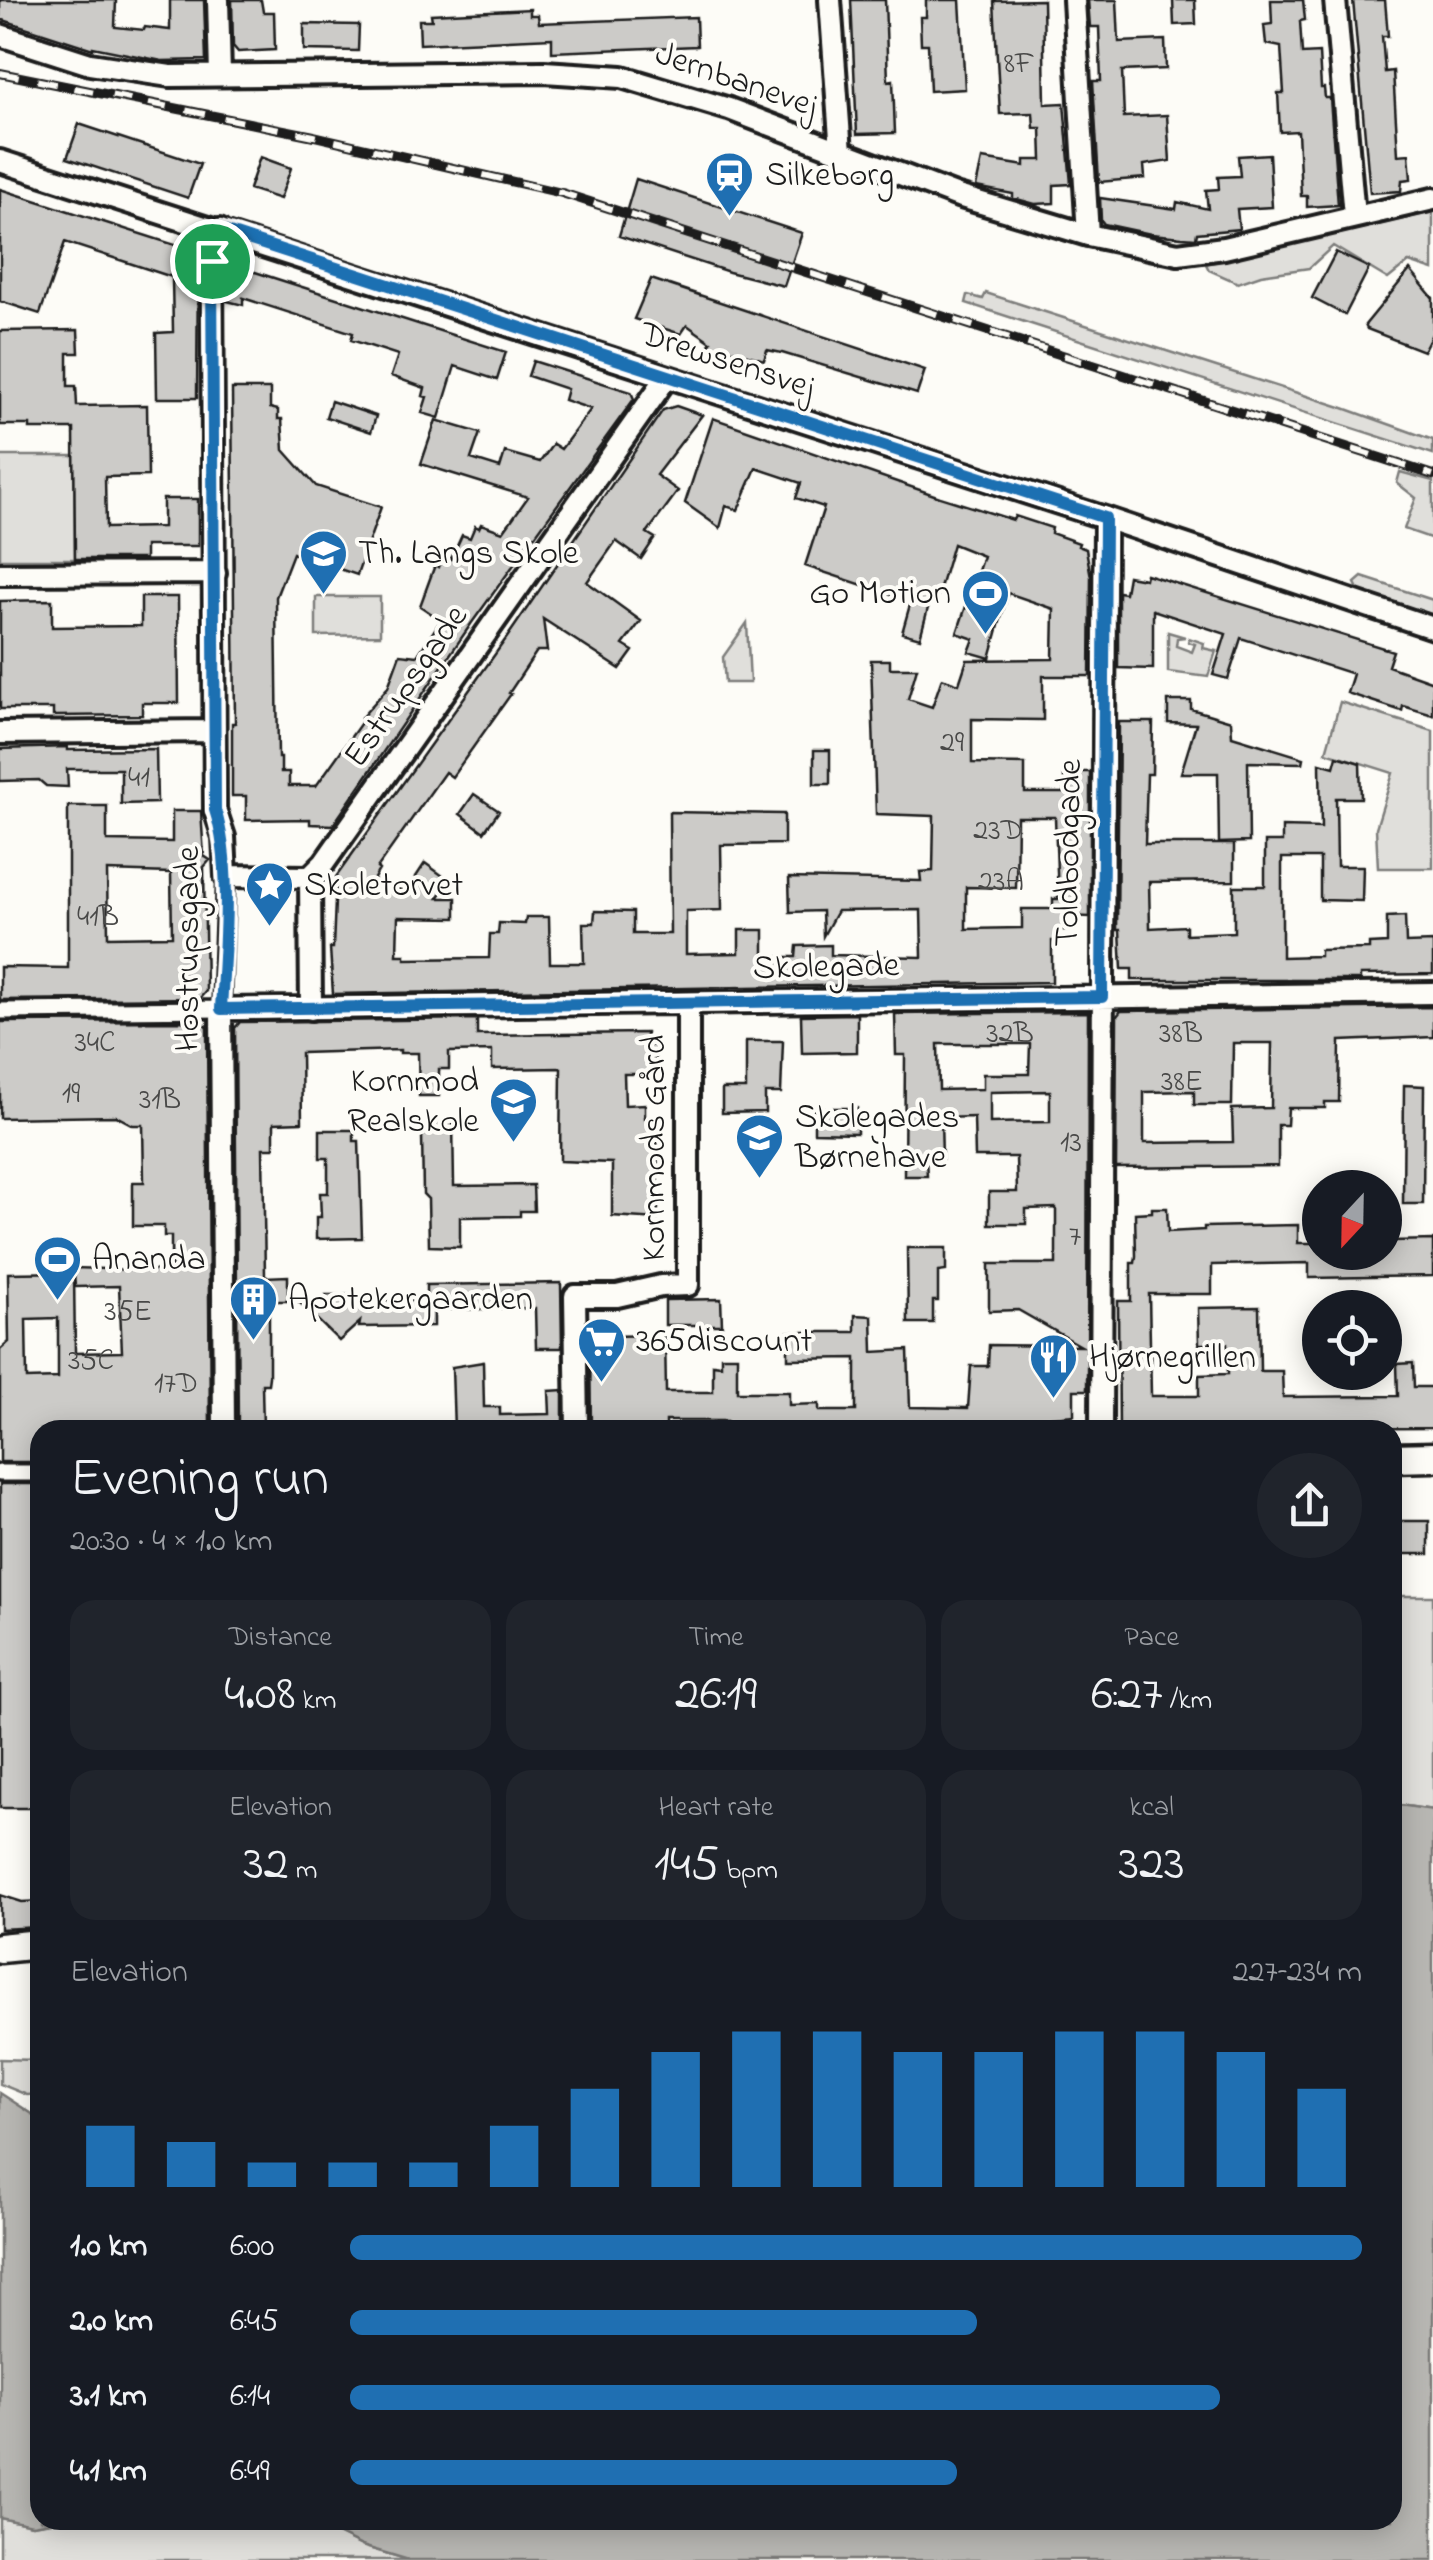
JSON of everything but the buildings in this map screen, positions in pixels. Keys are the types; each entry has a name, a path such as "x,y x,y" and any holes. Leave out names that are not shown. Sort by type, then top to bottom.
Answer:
{"street":[{"path":"218,0 220,75"},
{"path":"830,0 842,152"},
{"path":"1074,0 1088,234"},
{"path":"1336,0 1354,216"},
{"name":"Jernbanevej","path":"0,35 90,64 170,76 544,72 622,76 730,109 958,196 1088,234 1178,254 1224,248 1433,199"},
{"name":"Drewsensvej","path":"0,161 1433,628"},
{"name":"Hostrupsgade","path":"220,230 212,246 215,810 224,837 226,876 221,1009 224,1420"},
{"name":"Estrupsgade","path":"310,877 667,377"},
{"name":"Toldbodgade","path":"1101,1420 1105,518"},
{"path":"0,574 216,572"},
{"path":"0,733 214,731"},
{"path":"226,876 310,877 311,1008"},
{"name":"Skolegade","path":"221,1009 1433,993"},
{"name":"Kornmods Gård","path":"577,1420 575,1296 617,1296 661,1286 688,1285 688,1002"},
{"path":"0,1011 221,1009"},
{"path":"1402,1458 1433,1457"},
{"path":"0,1473 30,1473"},
{"path":"3,1946 30,1945"}],"shaded area":[{"path":"1433,212 1433,270 1409,262 1388,279 1333,246 1309,268 1261,275 1238,283 1209,270 1206,264"},
{"path":"986,293 1433,440 1433,454 966,303 968,295 983,299"},
{"path":"0,456 74,456 75,559 0,559"},
{"path":"1400,472 1433,481 1433,539 1404,529 1416,498 1397,483"},
{"path":"1362,577 1433,600 1433,615 1359,591 1355,583"},
{"path":"316,597 380,597 380,635 316,636"},
{"path":"747,623 750,683 725,683 723,657"},
{"path":"1168,632 1185,637 1177,638 1176,646 1192,652 1195,644 1188,642 1189,638 1216,651 1208,677 1168,672"},
{"path":"1340,702 1433,731 1433,868 1378,868 1376,828 1393,773 1326,752"},
{"path":"1402,1596 1433,1596 1433,1810 1402,1805"},
{"path":"1402,1805 1433,1810 1433,2560 409,2560 362,2546 329,2530 1402,2530"},
{"path":"0,2059 30,2060 30,2095 0,2084"},
{"path":"0,2093 30,2112 30,2525 0,2518"},
{"path":"0,2518 30,2525 30,2530 329,2530 362,2546 409,2560 0,2560"}],"railway":[{"path":"0,73 314,136 562,193 1433,475"}],"place":[{"name":"Silkeborg","path":"730,218"},
{"name":"Th. Langs Skole","path":"323,596"},
{"name":"Go Motion","path":"986,636"},
{"name":"Skoletorvet","path":"269,928"},
{"name":"Kornmod Realskole","path":"514,1144"},
{"name":"Skolegades Børnehave","path":"760,1180"},
{"name":"Ananda","path":"57,1302"},
{"name":"Apotekergaarden","path":"253,1342"},
{"name":"365discount","path":"601,1384"},
{"name":"Hjørnegrillen","path":"1054,1400"}],"route":[{"path":"220,230 1105,518 1102,997 221,1009 226,876 224,837 215,810 212,261 212,246 220,230"}]}
